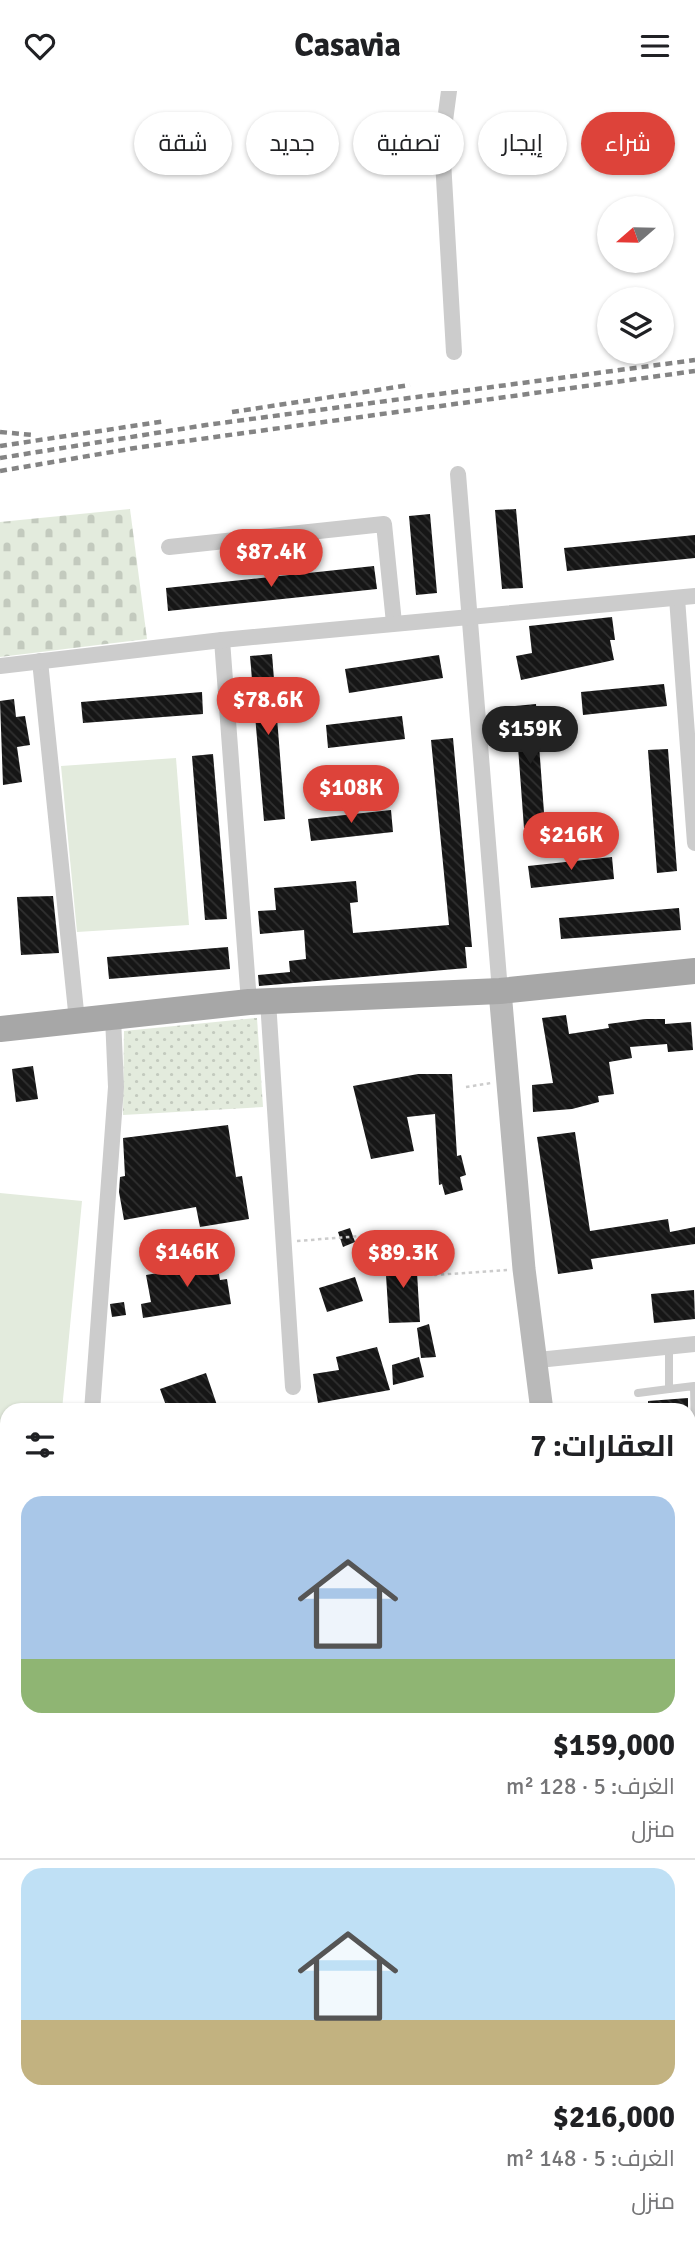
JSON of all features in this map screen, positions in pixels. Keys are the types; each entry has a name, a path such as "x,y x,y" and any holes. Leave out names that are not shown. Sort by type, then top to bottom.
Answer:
{"main road":[{"path":"0,1029 258,1002 500,991 695,971"},
{"path":"500,991 524,1269 538,1360 541,1403"}],"street":[{"path":"449,91 442,143 454,352"},
{"path":"458,474 500,991"},
{"path":"169,547 384,524 394,623"},
{"path":"0,666 222,640 695,596"},
{"path":"677,598 695,843"},
{"path":"222,640 284,1242 293,1387"},
{"path":"40,661 78,1021"},
{"path":"93,1403 116,1087 113,1017"},
{"path":"538,1360 695,1344"}],"lane":[{"path":"669,1347 670,1389"},
{"path":"638,1393 694,1386 694,1403"}],"path":[{"path":"466,1087 508,1081"},
{"path":"284,1242 399,1233 424,1235 434,1253 435,1275 524,1269"}],"green space":[{"path":"130,509 147,639 0,657 0,522"},
{"path":"176,758 189,925 77,932 61,766"},
{"path":"257,1018 263,1107 123,1115 124,1031"},
{"path":"0,1193 82,1201 63,1403 0,1403"}],"building":[{"path":"516,509 523,588 502,589 495,510"},
{"path":"430,514 437,593 416,595 409,516"},
{"path":"695,535 695,558 567,571 564,548"},
{"path":"374,566 377,589 168,611 166,588"},
{"path":"612,617 615,640 610,640 614,660 521,680 516,656 532,653 529,626"},
{"path":"272,654 285,819 264,821 250,656"},
{"path":"439,655 443,678 349,693 345,669"},
{"path":"664,684 667,706 583,715 581,692"},
{"path":"202,692 203,714 83,723 81,702"},
{"path":"14,699 16,717 25,716 30,745 17,747 22,782 3,785 0,701"},
{"path":"536,704 545,826 524,828 515,706"},
{"path":"402,716 405,739 328,748 326,725"},
{"path":"453,738 472,947 465,947 467,968 259,986 258,975 290,972 289,961 306,959 304,930 260,934 258,911 276,910 274,888 356,881 358,902 350,903 353,933 449,925 431,740"},
{"path":"668,749 677,871 657,873 648,750"},
{"path":"213,754 227,919 205,920 192,756"},
{"path":"391,810 393,832 311,841 308,819"},
{"path":"612,857 614,879 531,888 528,866"},
{"path":"53,896 59,953 21,955 17,897"},
{"path":"679,908 681,930 561,939 559,918"},
{"path":"228,947 230,969 109,979 107,957"},
{"path":"566,1015 569,1034 609,1028 608,1024 645,1019 665,1019 665,1024 691,1022 693,1050 668,1052 667,1044 630,1047 632,1058 609,1062 614,1094 598,1096 599,1102 572,1109 533,1112 532,1085 553,1083 542,1018"},
{"path":"33,1066 38,1099 16,1102 12,1069"},
{"path":"418,1074 452,1074 457,1156 461,1155 466,1175 460,1177 463,1190 445,1195 442,1184 439,1185 435,1114 407,1117 414,1151 371,1159 353,1086"},
{"path":"228,1125 236,1177 242,1176 249,1219 200,1227 196,1207 124,1220 119,1192 120,1177 125,1176 123,1138"},
{"path":"575,1132 590,1231 668,1219 670,1232 695,1227 695,1244 591,1259 593,1269 558,1274 537,1137"},
{"path":"350,1228 355,1242 343,1247 338,1232"},
{"path":"216,1256 220,1280 227,1279 231,1304 143,1318 141,1304 151,1302 146,1275 188,1268 187,1261"},
{"path":"416,1257 420,1322 389,1323 385,1259"},
{"path":"355,1277 363,1301 327,1312 319,1288"},
{"path":"694,1290 695,1319 654,1323 651,1294"},
{"path":"124,1302 126,1315 112,1317 110,1304"},
{"path":"429,1324 436,1357 421,1358 417,1328"},
{"path":"377,1347 390,1390 318,1403 313,1374 339,1370 336,1357"},
{"path":"419,1357 424,1377 393,1385 392,1365"},
{"path":"206,1373 216,1403 165,1403 160,1389"},
{"path":"688,1398 688,1403 648,1401"}],"railway":[{"path":"0,458 206,425 695,360"},
{"path":"0,471 135,448 695,371"},
{"path":"232,412 410,385"},
{"path":"0,446 166,421"},
{"path":"0,432 33,435"}]}
